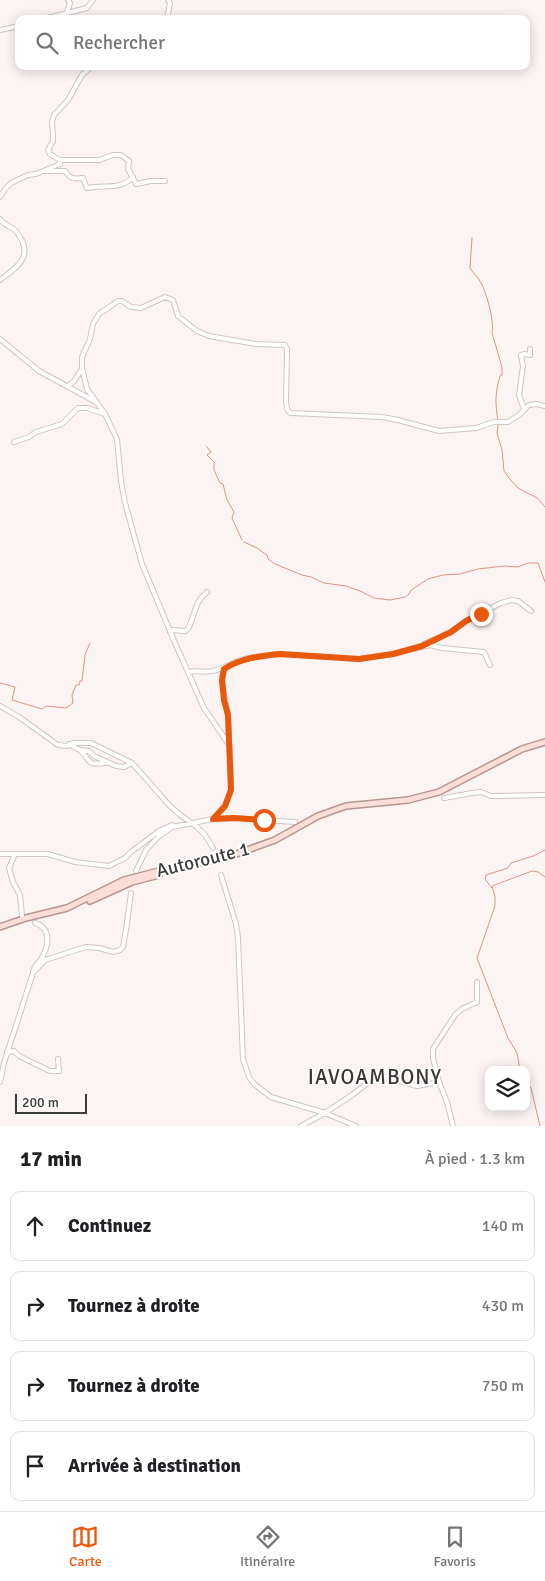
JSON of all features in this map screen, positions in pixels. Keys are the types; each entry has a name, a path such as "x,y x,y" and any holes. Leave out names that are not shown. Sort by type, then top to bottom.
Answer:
{"main road":[{"name":"Autoroute 1","path":"0,928 26,918 67,908 124,880 236,854 275,840 318,816 346,806 408,800 439,792 522,749 545,744"},
{"name":"Autoroute 1","path":"0,931 23,922 68,911 132,882 229,861 277,844 319,819 347,809 409,803 440,795 523,753 545,744"}],"street":[{"path":"67,12 70,3 68,0"},
{"path":"59,15 87,8 93,0"},
{"path":"168,0 170,4 168,15"},
{"path":"0,30 15,27"},
{"path":"88,70 82,75 68,100 54,114 52,122 53,141 48,150 50,154 60,160 99,160 113,155 121,155 128,161 128,169 136,184 165,181"},
{"path":"0,197 11,183 60,164 60,160"},
{"path":"41,171 65,171 69,177 74,179 83,178 88,188 126,184 133,177"},
{"path":"0,219 15,231 25,249 17,267 0,280"},
{"path":"230,746 204,708 142,564 127,514 121,482 117,439 105,414 87,389 82,368 82,357 90,339 93,324 99,314 118,301 122,301 131,307 141,308 165,297 173,300 178,316 209,336 251,344 286,346 286,401 287,409 290,413 382,417 439,431 476,428 494,422 508,422 529,405 545,406"},
{"path":"0,339 39,371 98,403"},
{"path":"524,410 519,396 523,366 521,355 530,355 530,349"},
{"path":"68,386 74,381 82,368"},
{"path":"14,442 29,437 36,432 62,424 78,408 87,408 105,414"},
{"path":"170,632 172,630 185,631 188,629 197,604 206,592"},
{"path":"422,646 451,632 466,621 505,601 518,600 531,611"},
{"path":"189,672 210,672 221,668 224,669 242,660 280,654 359,659 393,654 430,644 442,648 484,652 490,665"},
{"path":"213,819 225,806 231,790 228,715 222,680 224,669"},
{"path":"0,706 58,745 91,743 132,763 169,805 205,835 213,848"},
{"path":"70,744 80,750 91,764 109,763"},
{"path":"80,750 89,751 94,756 109,763 124,767 132,763"},
{"path":"444,798 472,792 481,792 491,796 545,795"},
{"path":"0,854 48,854 76,862 110,866 125,858 159,831 169,826 213,819 234,818 294,822"},
{"path":"136,871 146,850 153,842 172,827 180,825"},
{"path":"15,854 9,868 13,882 20,895 22,916"},
{"path":"221,875 237,930 243,1059 249,1077 262,1091 271,1097 325,1113 356,1126"},
{"path":"32,973 45,960 86,947 113,952 120,950 123,947 131,893"},
{"path":"0,1082 7,1052 33,968 42,958 45,950 48,935 44,927 35,923"},
{"path":"453,1126 446,1097 439,1082 433,1058 433,1049 455,1015 476,1002 477,982"},
{"path":"7,1052 14,1051 30,1062 33,1061 50,1070 59,1070 58,1059"},
{"path":"302,1126 352,1095 372,1079 382,1076 417,1086 439,1082"}],"waterway":[{"path":"472,238 470,268 480,281 487,299 493,328 492,333 502,367 502,375 498,382 496,398 498,421"},
{"path":"498,425 497,433 502,450 504,471 518,488 537,498 545,507"},
{"path":"206,446 211,452 207,455 214,462 214,470 220,483 223,484 227,500 234,512 232,518 242,540"},
{"path":"244,542 267,555 268,559 275,564 324,583 346,586 374,598 390,600 405,597 411,590 428,579 443,575 504,566 518,567 528,563 538,563 545,582"},
{"path":"0,683 15,687 12,700 42,709 46,706 66,708 73,703 72,695 76,685 79,685 80,681 82,681 85,655 90,643"},
{"path":"492,888 485,879 486,875 508,868 511,863 545,850"},
{"path":"519,1066 517,1053 508,1038 477,958 495,906 492,886 532,871 538,872 545,877"},
{"path":"530,1087 540,1126"}],"district":[{"name":"IAVOAMBONY","path":"375,1077"}],"route":[{"path":"264,820 213,819 225,806 231,790 228,715 222,680 224,669 242,660 280,654 359,659 393,654 422,646 457,629 466,621 481,614"}]}
